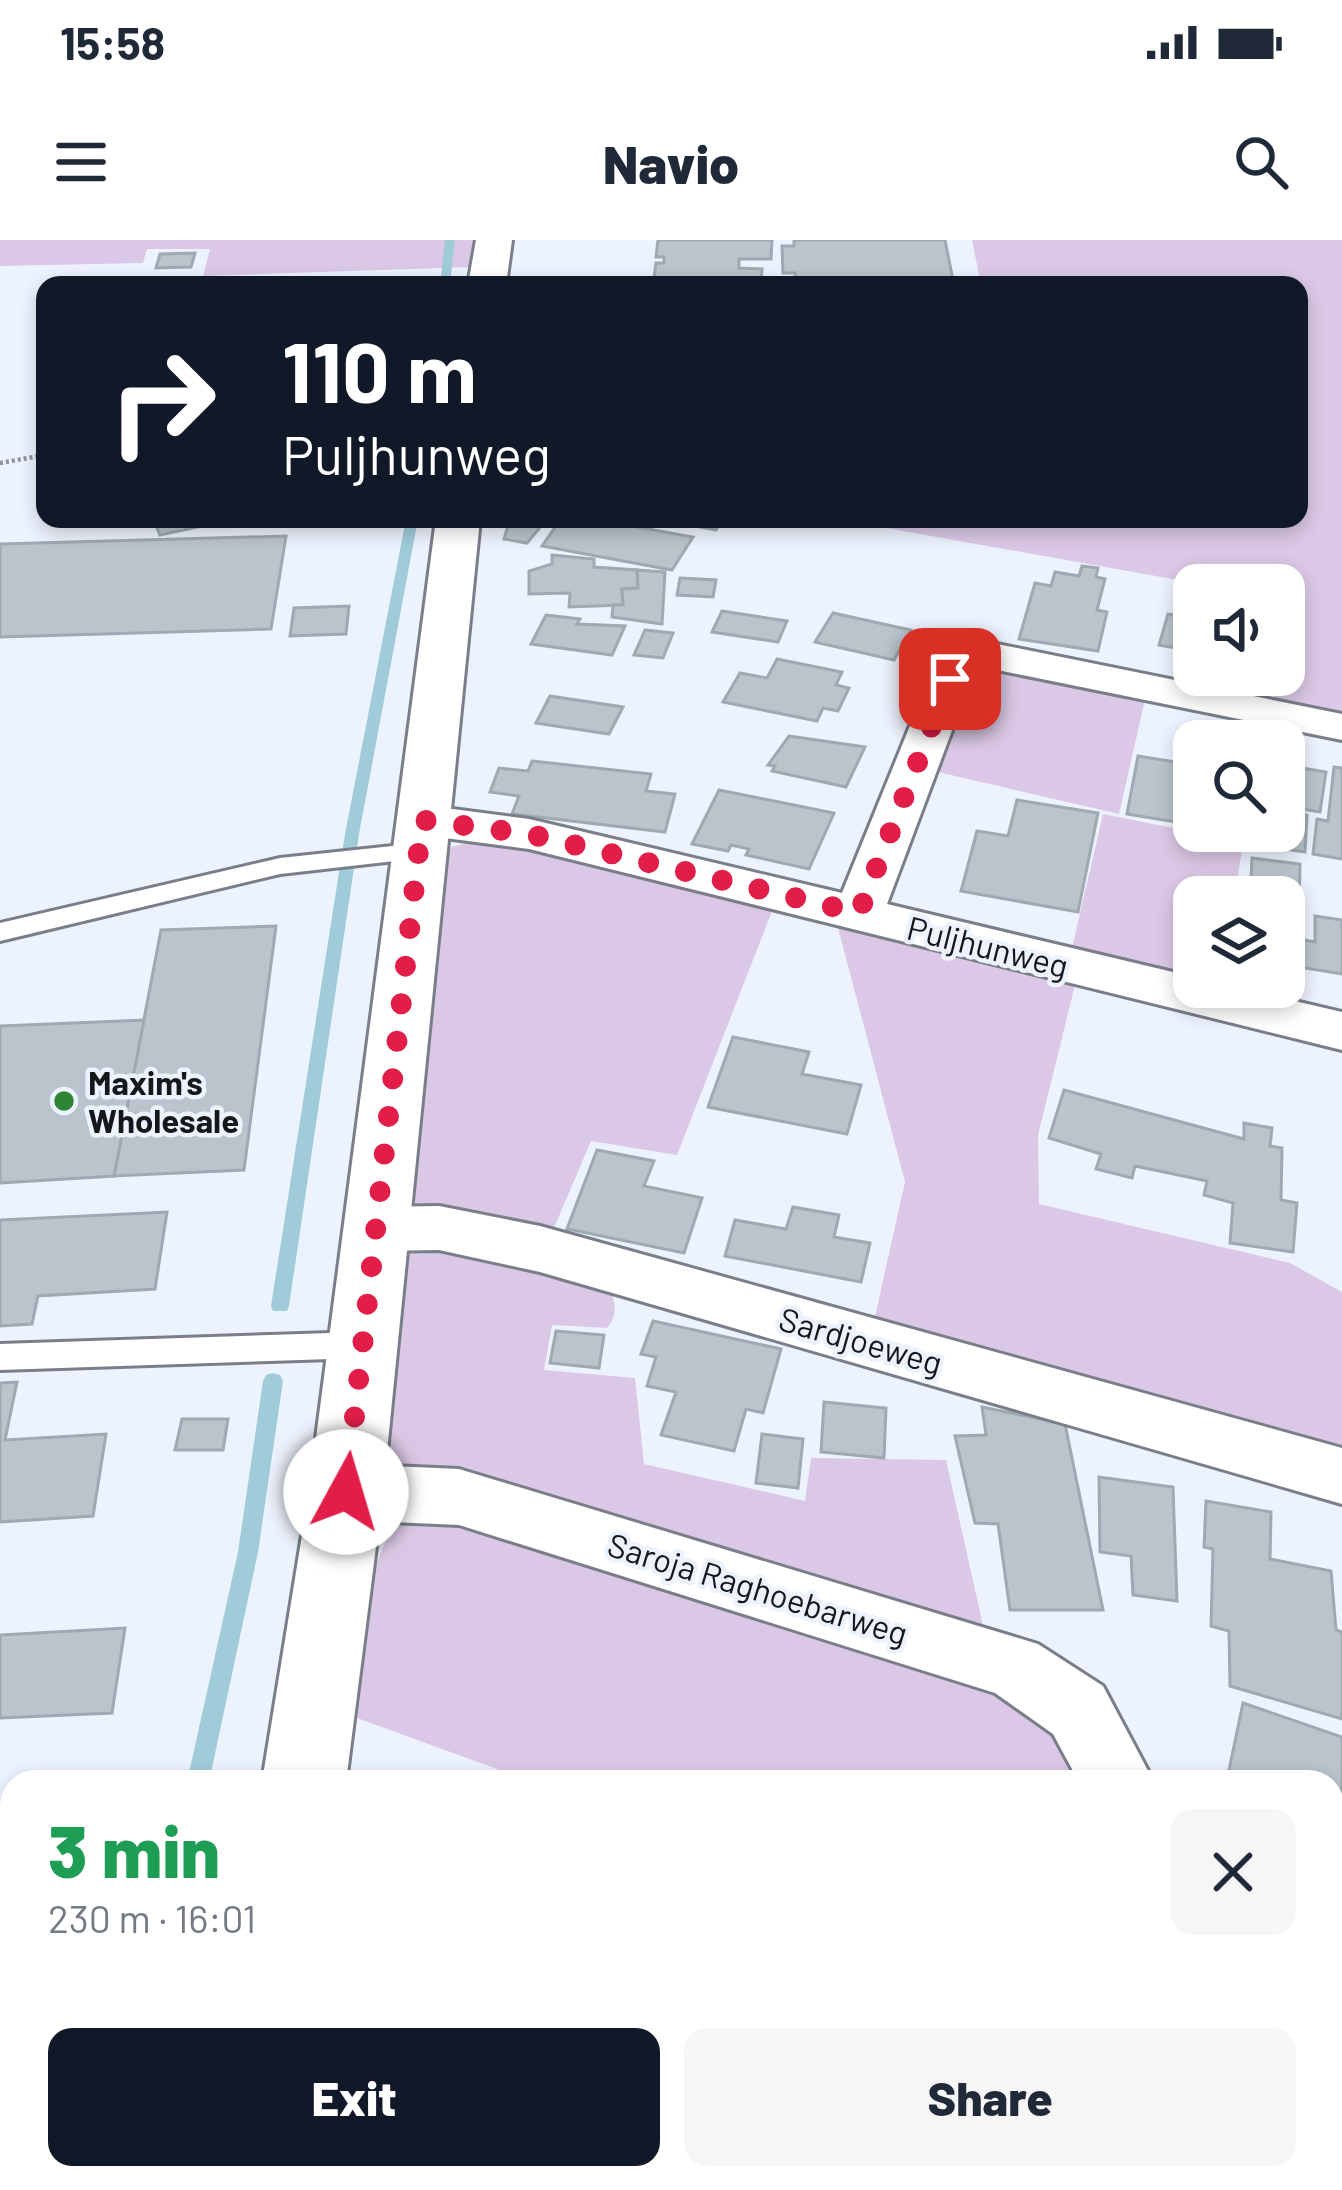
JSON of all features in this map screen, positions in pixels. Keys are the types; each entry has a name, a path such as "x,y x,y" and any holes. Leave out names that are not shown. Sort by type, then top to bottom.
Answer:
{"street":[{"path":"488,276 494,240"},
{"path":"306,1770 346,1492 375,1229 406,842 457,528"},
{"path":"859,913 950,679 969,664 997,657 1342,727"},
{"name":"Puljhunweg","path":"406,842 529,834 1342,1031"},
{"name":"Sardjoeweg","path":"375,1229 439,1228 540,1249 1342,1477"},
{"name":"Saroja Raghoebarweg","path":"346,1492 459,1497 1014,1666 1078,1710 1111,1770"}],"lane":[{"path":"0,932 406,842"},
{"path":"0,1357 362,1345"}],"path":[{"path":"0,463 36,457"}],"shaded area":[{"path":"0,240 475,240 471,267 203,276 210,249 147,249 143,263 0,266"},
{"path":"972,240 1342,240 1342,715 1273,704 1274,696 1305,696 1305,564 1173,564 1173,579 886,528 1308,528 1308,276 979,276"},
{"path":"993,668 1147,691 1119,814 929,770 961,685"},
{"path":"1103,814 1173,828 1173,852 1242,852 1238,876 1173,876 1173,975 1071,952"},
{"path":"473,841 557,854 774,906 677,1155 591,1141 548,1242 420,1210 411,1201 448,854 451,847"},
{"path":"837,924 1077,977 1038,1135 1039,1204 1290,1263 1342,1292 1342,1464 872,1330 905,1182"},
{"path":"419,1242 608,1283 615,1311 607,1328 552,1325 544,1370 635,1378 644,1464 805,1501 811,1458 946,1460 984,1630 393,1464 385,1455 406,1253"},
{"path":"431,1514 974,1677 1037,1707 1084,1770 500,1770 357,1718 372,1574 389,1533 405,1518"}],"building":[{"path":"658,240 772,240 771,259 739,259 739,268 762,269 762,276 654,276 656,263 664,263 664,257 656,257"},
{"path":"794,240 945,240 952,276 795,276 783,273 782,246 794,246"},
{"path":"195,253 191,267 156,268 160,254"},
{"path":"157,528 193,528 160,535"},
{"path":"507,528 540,528 527,543 504,539"},
{"path":"555,528 643,528 693,537 672,570 542,546"},
{"path":"286,536 271,629 0,637 0,544"},
{"path":"552,555 594,559 594,567 637,570 638,588 622,589 623,605 569,607 570,593 529,594 529,571 552,564"},
{"path":"1082,566 1098,568 1096,577 1105,579 1097,610 1107,612 1098,651 1019,639 1035,583 1051,586 1055,572 1079,576"},
{"path":"637,570 665,572 662,624 612,617 613,605 623,605 622,589 638,588"},
{"path":"680,578 716,580 713,597 677,595"},
{"path":"349,606 346,634 290,636 294,608"},
{"path":"722,611 787,621 778,642 712,632"},
{"path":"833,613 911,630 894,660 815,642"},
{"path":"1168,614 1173,615 1173,647 1159,645"},
{"path":"546,615 580,619 577,624 625,626 612,655 531,644"},
{"path":"645,630 673,633 663,658 634,655"},
{"path":"777,659 842,672 836,685 849,688 838,711 823,708 817,721 723,702 740,673 767,678"},
{"path":"550,696 623,707 609,734 536,723"},
{"path":"789,736 865,747 846,787 772,771 775,766 768,765"},
{"path":"1138,756 1173,762 1173,822 1127,814"},
{"path":"532,761 651,774 646,791 675,794 665,832 512,814 519,796 490,792 499,768 528,771"},
{"path":"1334,767 1342,768 1342,859 1313,854 1317,819 1328,821"},
{"path":"1305,768 1326,772 1320,812 1305,810"},
{"path":"719,790 834,813 809,869 746,855 749,849 731,845 728,851 692,844"},
{"path":"1017,800 1098,813 1078,912 961,891 977,831 1008,836"},
{"path":"1252,858 1300,864 1300,876 1251,876"},
{"path":"1315,916 1342,920 1342,974 1305,968 1305,940 1315,942"},
{"path":"276,926 244,1170 114,1176 161,930"},
{"name":"Maxim's Wholesale","path":"144,1020 114,1176 0,1183 0,1026"},
{"path":"733,1037 809,1052 802,1074 861,1085 847,1134 708,1107"},
{"path":"1064,1090 1244,1139 1244,1123 1272,1128 1270,1146 1282,1148 1281,1200 1297,1203 1293,1252 1230,1243 1233,1203 1204,1195 1207,1181 1135,1166 1132,1178 1096,1169 1101,1154 1049,1138"},
{"path":"597,1150 654,1161 644,1186 702,1198 684,1253 567,1229"},
{"path":"793,1207 839,1215 834,1237 870,1243 861,1282 725,1256 735,1220 786,1229"},
{"path":"167,1212 155,1289 38,1296 32,1324 0,1326 0,1220"},
{"path":"653,1321 781,1349 763,1413 746,1409 734,1451 661,1435 676,1392 647,1386 656,1357 641,1354"},
{"path":"556,1331 604,1335 599,1368 550,1363"},
{"path":"17,1382 5,1440 106,1434 93,1516 0,1522 0,1383"},
{"path":"824,1402 886,1408 884,1458 821,1452"},
{"path":"982,1407 1065,1424 1103,1610 1010,1610 998,1524 975,1523 955,1436 986,1435"},
{"path":"182,1419 228,1419 223,1450 175,1450"},
{"path":"762,1434 803,1439 798,1488 756,1483"},
{"path":"1099,1477 1173,1487 1177,1601 1133,1595 1131,1556 1100,1552"},
{"path":"1206,1501 1271,1512 1270,1559 1331,1571 1336,1630 1342,1632 1342,1719 1230,1686 1229,1631 1211,1626 1213,1549 1204,1547"},
{"path":"125,1628 112,1713 0,1718 0,1635"},
{"path":"1243,1703 1342,1737 1342,1770 1229,1770"}],"waterway":[{"path":"446,276 450,240"},
{"path":"280,1306 352,834 410,528"},
{"path":"201,1770 248,1552 273,1381"}],"place":[{"name":"Maxim's Wholesale","path":"64,1101"}],"route":[{"path":"346,1492 422,820 529,834 859,913 950,679"}]}
